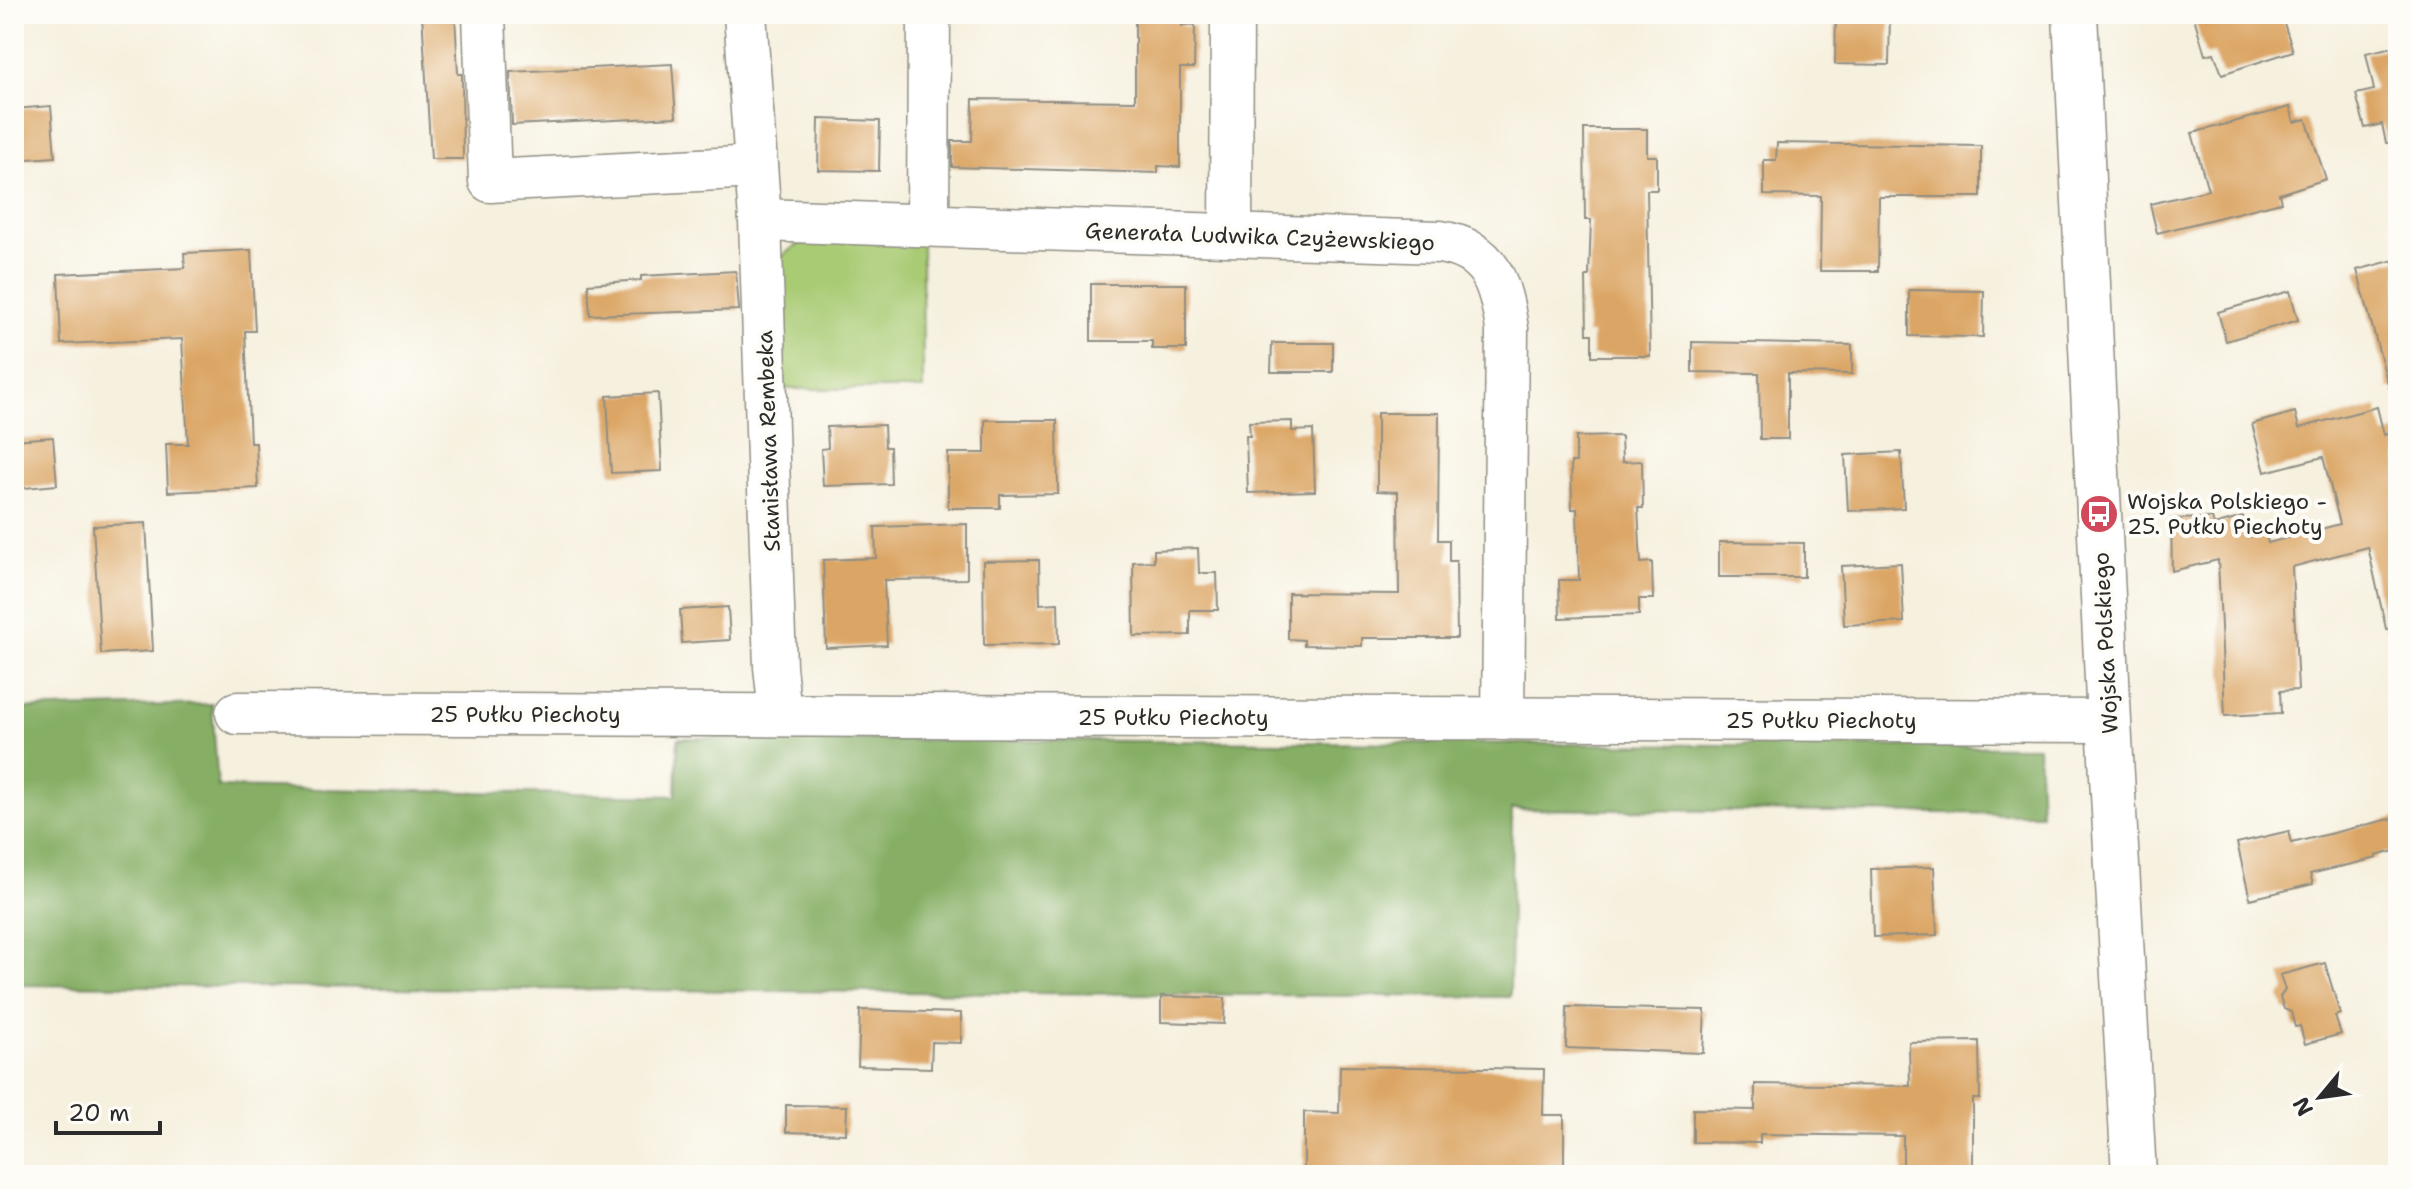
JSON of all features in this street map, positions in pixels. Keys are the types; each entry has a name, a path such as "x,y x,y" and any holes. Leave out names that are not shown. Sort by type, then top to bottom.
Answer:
{"main road":[{"name":"Wojska Polskiego","path":"2075,14 2134,1175"}],"street":[{"path":"484,14 490,181 756,167"},
{"name":"Stanisława Rembeka","path":"745,14 760,220 775,667 780,714"},
{"path":"928,225 929,14"},
{"path":"1231,234 1232,14"},
{"name":"Generała Ludwika Czyżewskiego","path":"760,220 1231,234 1456,244 1472,250 1497,284 1504,307 1507,356 1503,719"},
{"name":"25 Pułku Piechoty","path":"237,713 2109,721"}],"green space":[{"path":"815,240 922,242 923,389 776,389 781,257 796,245"},
{"path":"212,704 218,787 676,796 678,738 2038,747 2041,814 1512,809 1510,997 14,985 14,709"}],"building":[{"path":"422,14 455,14 458,74 462,74 463,159 431,159"},
{"path":"1135,14 1183,14 1182,26 1195,26 1194,68 1180,68 1180,167 1158,166 1158,173 952,167 952,141 972,141 973,99 1135,101"},
{"path":"1836,14 1890,14 1889,65 1835,64"},
{"path":"2193,14 2281,14 2293,51 2222,74 2214,53 2205,55"},
{"path":"2398,46 2398,142 2386,143 2382,124 2365,128 2356,94 2374,90 2366,53"},
{"path":"672,64 676,117 512,125 510,72"},
{"path":"51,106 55,157 14,160 14,109"},
{"path":"2290,107 2294,122 2306,119 2326,179 2279,194 2281,202 2157,233 2150,204 2208,190 2192,133"},
{"path":"819,119 880,121 879,171 818,170"},
{"path":"1584,129 1647,129 1647,156 1657,156 1657,190 1647,190 1650,356 1592,356 1592,334 1587,334 1586,276 1589,276 1591,220 1585,220"},
{"path":"1777,143 1981,146 1981,197 1879,197 1878,271 1820,271 1821,196 1764,195 1764,160 1776,160"},
{"path":"251,250 255,331 245,331 250,443 256,443 258,488 168,492 166,444 188,444 182,339 61,344 58,274 185,268 184,253"},
{"path":"2398,259 2398,387 2389,388 2357,270"},
{"path":"736,271 739,310 590,315 588,284 641,280 641,276"},
{"path":"1091,284 1186,284 1186,349 1152,349 1152,341 1091,341"},
{"path":"1909,290 1984,291 1983,337 1909,336"},
{"path":"2290,291 2298,320 2226,341 2218,312"},
{"path":"1692,342 1852,345 1852,374 1788,373 1788,439 1760,439 1759,373 1692,372"},
{"path":"1272,343 1333,343 1333,372 1271,372"},
{"path":"658,393 662,471 611,473 607,396"},
{"path":"2377,407 2384,435 2398,431 2398,628 2386,629 2368,547 2292,567 2298,690 2280,691 2281,713 2225,716 2218,560 2172,571 2171,519 2212,518 2214,525 2243,517 2248,537 2265,533 2268,543 2340,524 2323,457 2265,472 2252,424 2295,412 2299,428"},
{"path":"1377,413 1439,413 1438,540 1449,540 1449,561 1456,561 1457,638 1362,638 1362,646 1304,645 1304,640 1288,639 1288,593 1399,594 1398,492 1377,491"},
{"path":"985,420 1057,420 1058,494 1000,495 1000,508 948,508 948,453 985,453"},
{"path":"1292,421 1292,431 1313,430 1315,491 1248,493 1246,436 1250,436 1249,422"},
{"path":"884,425 885,447 890,447 891,484 823,486 821,449 828,448 827,427"},
{"path":"1621,436 1622,462 1642,461 1643,508 1638,508 1641,563 1652,562 1653,599 1639,599 1639,615 1560,618 1559,580 1579,580 1577,509 1572,509 1571,462 1576,462 1576,437"},
{"path":"53,437 57,485 14,489 14,440"},
{"path":"1901,452 1904,508 1848,511 1845,455"},
{"path":"146,523 153,651 101,654 93,526"},
{"path":"967,524 967,579 884,580 887,645 826,648 823,560 876,558 875,527"},
{"path":"1719,542 1804,543 1804,577 1719,577"},
{"path":"1198,548 1199,573 1217,573 1218,610 1190,610 1190,635 1134,636 1133,562 1154,561 1154,550"},
{"path":"1039,560 1040,604 1058,603 1059,644 984,645 983,561"},
{"path":"1901,563 1904,622 1844,625 1841,566"},
{"path":"728,607 730,640 682,643 680,610"},
{"path":"2398,817 2398,850 2310,874 2313,884 2250,899 2237,843 2289,831 2292,843"},
{"path":"1934,867 1937,935 1873,937 1871,869"},
{"path":"2325,963 2340,1014 2335,1016 2341,1034 2305,1044 2300,1026 2295,1027 2291,1012 2284,1009 2280,997 2285,990 2280,975"},
{"path":"1161,996 1225,998 1224,1024 1161,1022"},
{"path":"1567,1007 1705,1010 1703,1053 1566,1048"},
{"path":"860,1010 961,1013 961,1043 932,1042 931,1068 858,1066"},
{"path":"1979,1041 1980,1099 1973,1099 1973,1175 1903,1175 1903,1136 1760,1134 1760,1143 1693,1142 1693,1109 1755,1110 1755,1084 1910,1086 1909,1042"},
{"path":"1340,1066 1544,1069 1543,1115 1564,1115 1564,1175 1304,1175 1304,1112 1339,1113"},
{"path":"786,1105 847,1106 846,1134 786,1132"}],"place":[{"name":"Wojska Polskiego - 25. Pułku Piechoty","path":"2099,514"}]}
